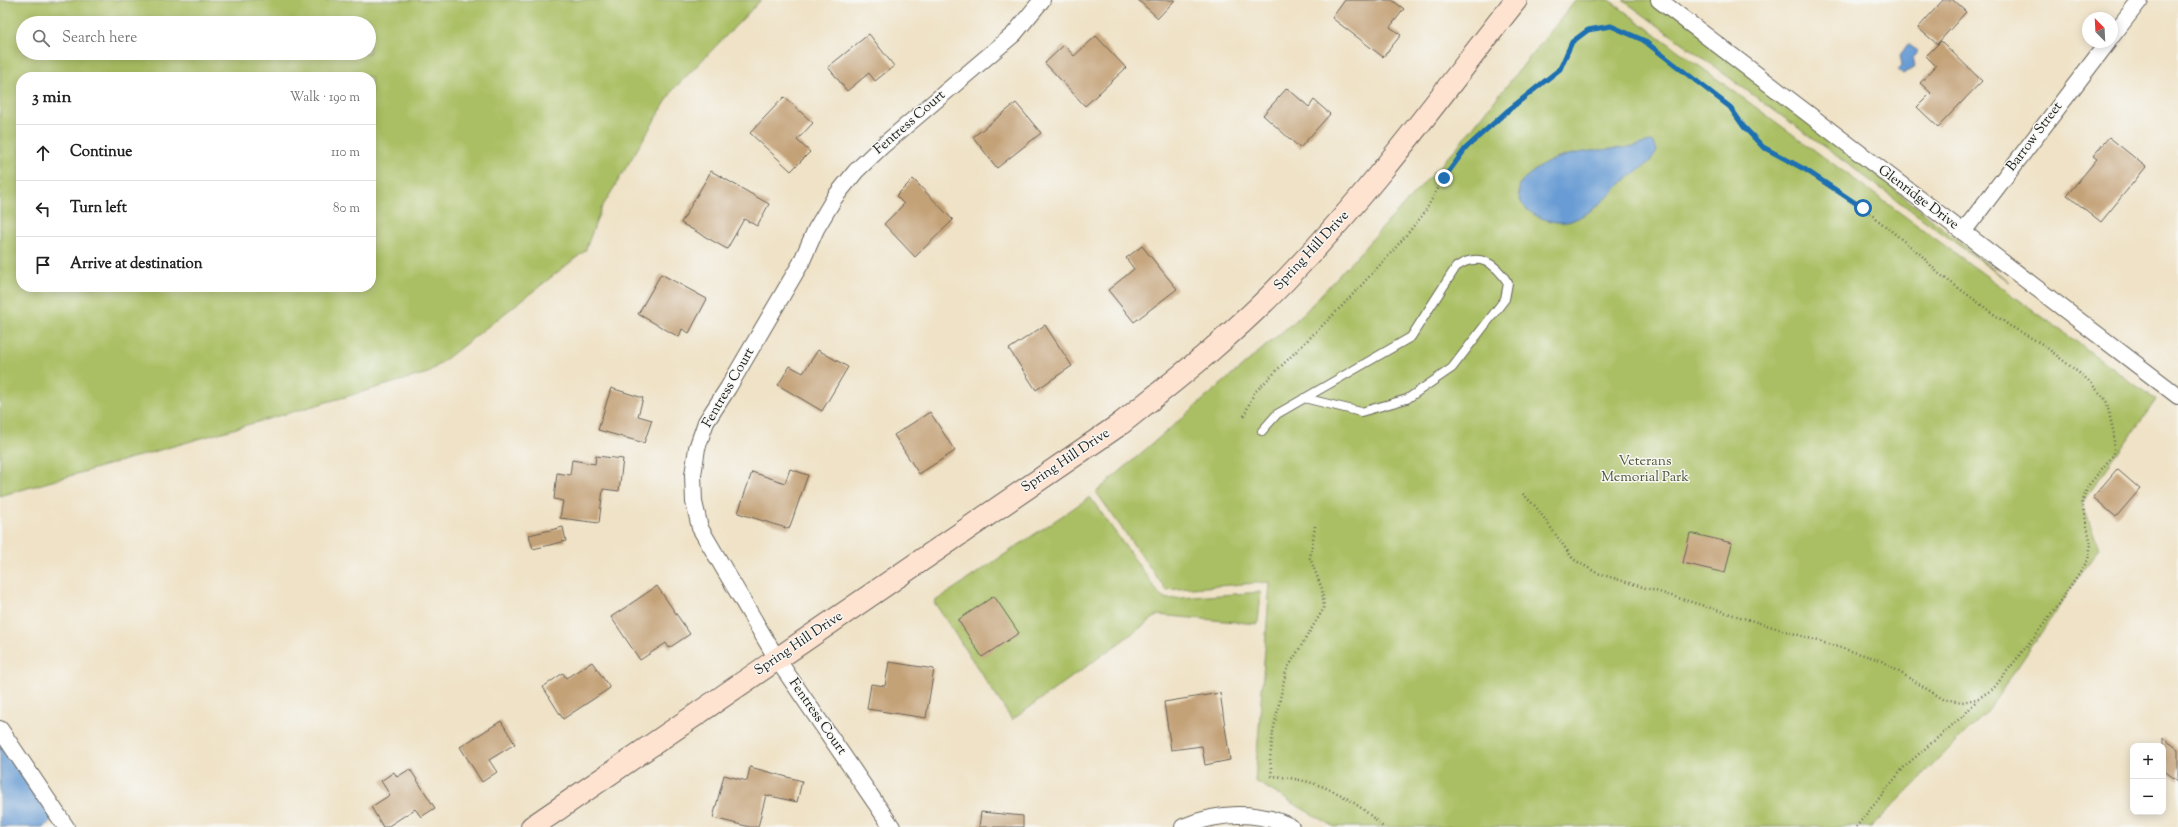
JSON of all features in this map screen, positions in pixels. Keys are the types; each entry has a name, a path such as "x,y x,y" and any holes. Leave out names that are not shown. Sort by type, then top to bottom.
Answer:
{"main road":[{"name":"Spring Hill Drive","path":"532,827 1120,424 1181,377 1237,328 1295,271 1346,216 1516,0"}],"street":[{"name":"Fentress Court","path":"892,827 777,659 700,528 694,502 693,475 697,448 706,422 732,382 801,263 816,229 835,197 856,171 881,147 1014,34 1042,0"},
{"name":"Glenridge Drive","path":"1659,0 2178,396"},
{"path":"2118,28 2140,0"},
{"name":"Barrow Street","path":"1963,232 2103,48"},
{"path":"0,729 66,827"},
{"path":"1183,827 1196,821 1219,816 1242,815 1263,817 1291,827"}],"lane":[{"path":"1262,432 1277,414 1304,398 1411,337 1456,267 1466,260 1479,259 1500,269 1508,283 1505,299 1452,368 1407,399 1361,412 1304,398"}],"path":[{"path":"1244,416 1254,393 1342,306 1401,242 1423,215 1444,178 1466,148 1506,112 1560,69 1572,42 1588,30 1611,26 1643,40 1730,107 1744,127 1763,147 1806,170 1863,208 1921,254 1938,273 2010,326 2042,344 2088,380 2106,400 2114,434 2114,454 2088,486 2082,504 2091,544 2088,560 2048,619 1993,689 1978,699 1964,715 1905,766 1856,827"},
{"path":"1522,493 1536,507 1573,559 1597,573 1880,660 1943,698 1962,702 1978,699"},
{"path":"1315,526 1310,558 1322,589 1324,608 1286,671 1273,732 1270,759 1272,776 1295,778 1326,787 1343,794 1368,812 1383,827"}],"green space":[{"path":"0,0 761,0 673,90 601,209 585,251 428,373 0,496"},
{"name":"Veterans Memorial Park","path":"1576,0 1609,0 2156,400 2082,503 2099,548 1989,709 1871,827 1334,827 1255,781 1270,582 1166,590 1096,492 1304,313 1457,147"},
{"path":"1623,0 1661,0 2009,282"},
{"path":"1090,497 1160,595 1167,599 1261,592 1258,624 1158,615 1012,720 934,602"}],"water":[{"path":"1908,44 1918,51 1913,57 1915,67 1903,74 1898,70 1902,65 1900,55"},
{"path":"1651,142 1654,143 1657,151 1651,160 1643,168 1624,181 1593,209 1579,218 1564,222 1546,220 1529,211 1523,205 1519,197 1520,186 1525,179 1545,164 1556,159 1568,155 1630,147"},
{"path":"0,735 59,816 44,827 0,827"}],"building":[{"path":"1138,0 1175,0 1158,18"},
{"path":"1345,0 1392,0 1404,9 1390,27 1401,35 1383,57 1332,18"},
{"path":"1943,0 1953,0 1966,12 1937,44 1918,28"},
{"path":"869,34 894,66 875,81 869,73 847,91 828,67"},
{"path":"1096,36 1126,68 1085,106 1045,63 1064,45 1074,56"},
{"path":"1941,41 1982,81 1938,127 1917,107 1931,93 1920,83 1936,66 1926,56"},
{"path":"1287,88 1309,107 1314,100 1330,114 1300,148 1263,115"},
{"path":"784,97 813,123 797,140 810,152 791,171 750,133"},
{"path":"1016,103 1041,133 997,168 973,137"},
{"path":"2109,137 2146,167 2101,222 2067,195 2097,159 2093,156"},
{"path":"711,171 769,204 757,226 744,219 727,249 681,223"},
{"path":"913,179 953,220 915,257 884,224 904,204 896,196"},
{"path":"1142,246 1177,289 1134,322 1108,290 1134,269 1126,258"},
{"path":"661,274 707,299 689,333 682,329 679,337 638,314"},
{"path":"1045,325 1072,366 1036,390 1009,349"},
{"path":"818,350 848,367 822,411 778,385 790,366 803,373"},
{"path":"611,388 643,398 638,416 652,420 644,443 598,430"},
{"path":"930,412 955,451 919,474 894,435"},
{"path":"596,456 623,459 619,491 603,489 599,523 560,518 563,501 554,499 557,473 570,475 572,460 595,464"},
{"path":"790,469 808,475 789,529 738,513 752,472 785,483"},
{"path":"2117,469 2140,489 2116,517 2093,497"},
{"path":"563,527 566,541 533,549 529,535"},
{"path":"1690,533 1732,543 1725,573 1683,563"},
{"path":"657,586 690,634 669,648 666,643 640,660 611,617"},
{"path":"994,596 1019,633 982,657 958,620"},
{"path":"592,662 610,688 563,719 543,687 563,673 566,678"},
{"path":"889,662 934,669 926,718 867,709 871,684 885,686"},
{"path":"1220,693 1230,760 1205,765 1202,746 1171,750 1164,702"},
{"path":"501,721 515,744 489,760 497,772 482,782 460,747"},
{"path":"2163,738 2178,749 2178,781 2166,772 2166,743 2163,743"},
{"path":"750,767 802,781 797,802 766,795 758,827 750,827 713,818 724,775 747,781"},
{"path":"410,769 435,808 421,817 415,809 387,827 383,827 371,807 390,795 381,781 394,772 397,777"},
{"path":"981,812 1023,816 1023,827 979,827"}],"route":[{"path":"1444,178 1466,148 1506,112 1560,69 1572,42 1588,30 1611,26 1643,40 1730,107 1744,127 1763,147 1806,170 1863,208"}]}
